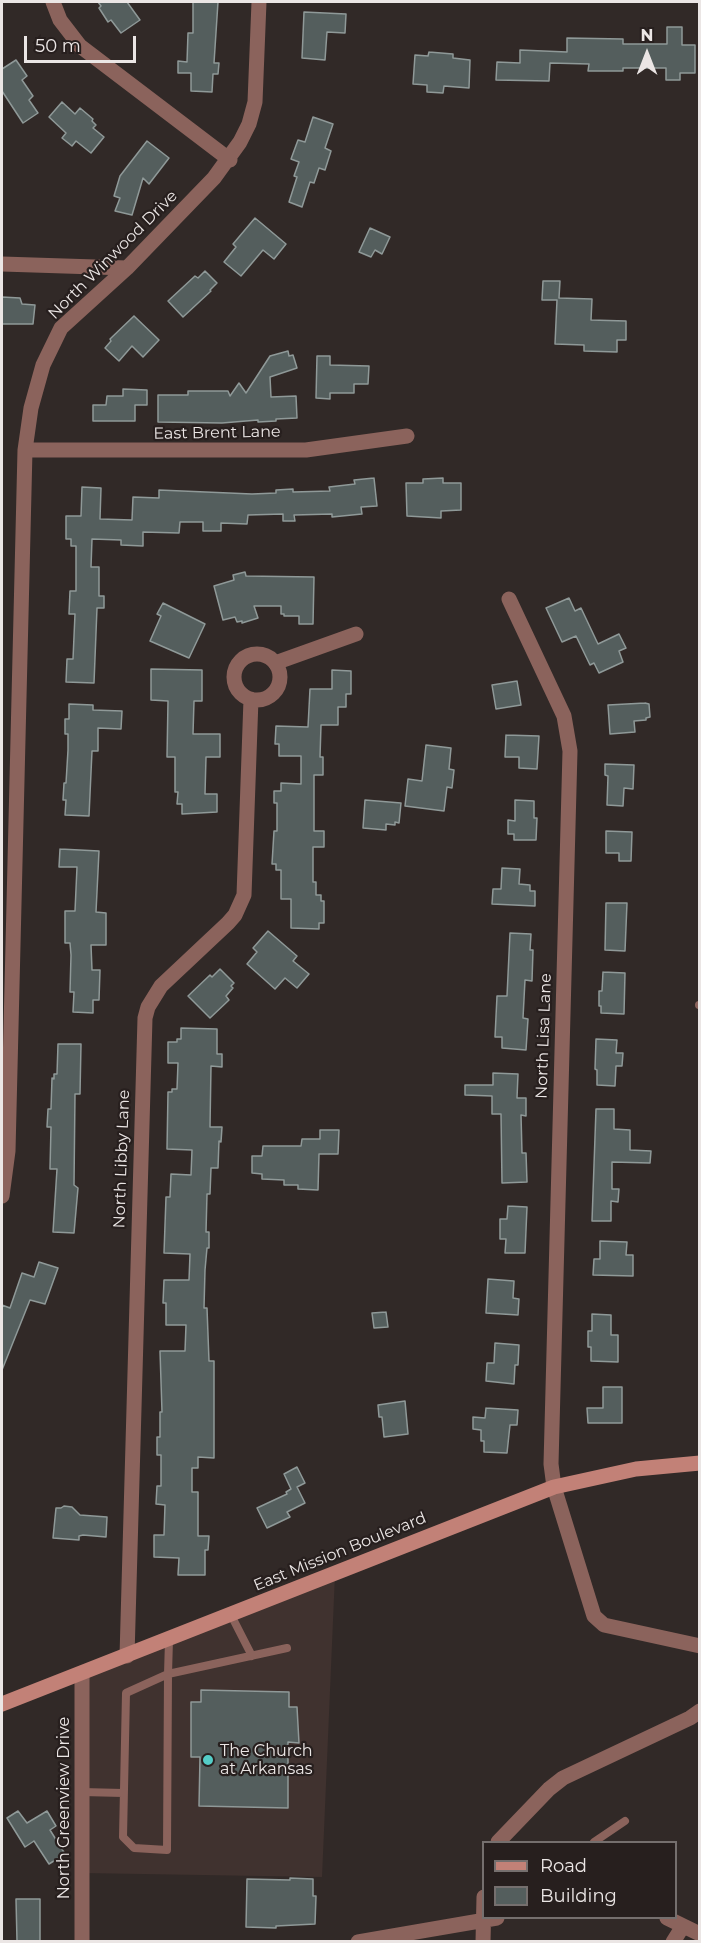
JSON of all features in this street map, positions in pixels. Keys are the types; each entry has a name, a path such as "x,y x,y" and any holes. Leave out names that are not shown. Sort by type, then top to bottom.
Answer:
{"main road":[{"name":"East Mission Boulevard","path":"2,1704 554,1487 636,1469 699,1463"}],"street":[{"path":"53,2 60,20 80,46 230,160"},
{"name":"North Winwood Drive","path":"2,1196 8,1151 25,450 31,408 43,364 61,328 127,268 230,160 249,124 255,102 259,2"},
{"path":"2,264 127,268"},
{"name":"East Brent Lane","path":"25,450 147,452 306,450 408,436"},
{"name":"North Lisa Lane","path":"509,599 564,716 570,751 551,1464 554,1487 594,1616 604,1624 699,1646"},
{"path":"275,663 356,634"},
{"path":"250,656 264,656 275,663 280,677 276,690 265,699 251,699 244,696 234,678 238,665 250,656"},
{"name":"North Libby Lane","path":"127,1656 145,1018 148,1007 161,986 228,923 235,915 243,895 251,699"},
{"name":"North Greenview Drive","path":"82,1674 82,1941"},
{"path":"499,1841 563,1778 690,1718 699,1711"},
{"path":"358,1941 489,1919 483,1941"},
{"path":"671,1919 699,1934"},
{"path":"673,1941 683,1926"}],"lane":[{"path":"231,1615 252,1656"},
{"path":"169,1640 168,1674 167,1850 134,1848 123,1837 126,1693 168,1674 287,1648"},
{"path":"82,1792 123,1793"},
{"path":"596,1841 626,1821"}],"shaded area":[{"path":"335,1574 322,1877 82,1873 82,1674"}],"building":[{"path":"98,2 127,2 140,20 121,33 111,20 108,22"},
{"path":"193,2 218,2 214,63 219,63 218,74 213,74 212,92 191,91 191,73 178,73 178,61 187,62 188,33 193,33"},
{"path":"304,12 346,14 345,33 327,32 325,60 302,58"},
{"path":"667,27 682,27 682,45 695,45 695,73 680,73 680,80 666,80 666,68 588,71 589,64 550,63 549,81 496,80 497,62 520,63 520,50 567,52 567,38 623,39 623,44 667,44"},
{"path":"429,52 453,54 453,58 470,60 469,88 444,86 443,93 427,92 427,85 413,84 415,55 428,56"},
{"path":"16,60 27,76 22,80 33,96 29,100 38,113 23,123 2,91 2,69"},
{"path":"62,102 75,114 80,108 93,119 96,125 93,128 104,137 91,153 76,141 72,146 62,138 66,133 49,117"},
{"path":"313,117 333,124 325,148 331,151 325,170 319,168 314,183 310,182 302,207 289,202 299,162 291,159 298,140 305,142"},
{"path":"147,141 169,158 149,184 143,178 132,215 115,211 120,198 114,196 120,176"},
{"path":"255,218 286,244 274,259 263,250 241,276 224,262 236,247 233,244"},
{"path":"370,228 390,237 382,254 375,250 371,257 359,252"},
{"path":"205,271 217,283 183,317 168,301 195,276 198,278"},
{"path":"543,281 560,281 559,298 592,299 591,320 626,321 626,340 617,340 617,352 584,351 584,345 555,344 557,300 542,300"},
{"path":"2,297 20,298 22,304 35,305 33,324 2,324"},
{"path":"134,316 159,340 143,357 132,346 119,361 105,348 111,341 110,339"},
{"path":"288,351 289,356 293,355 297,368 270,377 271,397 296,396 297,418 258,422 258,420 222,423 158,422 158,395 188,395 188,391 228,391 230,396 239,383 246,393 270,356"},
{"path":"317,356 330,356 330,365 369,366 368,384 354,384 354,393 330,393 330,399 316,398"},
{"path":"123,389 147,390 147,405 135,405 135,421 93,421 93,405 106,405 107,396 123,396"},
{"path":"374,478 377,506 361,507 362,514 332,517 332,514 294,515 295,521 283,521 283,514 248,515 247,524 221,523 221,531 203,531 203,522 180,522 179,533 143,532 143,546 121,545 121,540 92,539 91,567 99,567 99,596 104,596 104,608 97,608 94,683 66,682 67,659 73,659 75,614 69,614 70,591 76,591 76,546 71,546 71,539 66,539 66,516 81,516 82,487 101,488 100,519 132,520 133,497 159,498 159,490 252,494 276,493 276,490 293,489 293,492 330,491 329,487 355,484 354,480"},
{"path":"443,478 443,483 461,483 461,510 441,511 441,518 407,516 406,483 423,483 423,479"},
{"path":"245,572 246,576 314,577 313,624 299,624 299,616 284,616 281,614 281,606 254,606 258,618 242,623 242,621 237,622 235,617 223,620 214,586 234,580 233,575"},
{"path":"569,598 575,611 581,608 598,644 619,634 626,648 619,651 623,662 599,673 594,663 590,665 576,636 562,642 546,608"},
{"path":"163,603 205,624 189,658 150,641 161,616 157,614"},
{"path":"151,669 202,670 202,701 194,701 193,734 220,734 220,757 206,757 205,794 217,794 217,812 182,814 182,804 177,804 175,757 167,757 168,701 151,700"},
{"path":"332,670 351,671 351,694 346,694 346,707 338,707 338,725 321,725 320,757 323,757 323,775 314,775 314,831 324,831 324,847 313,847 313,882 316,882 316,895 321,895 321,901 324,901 324,923 319,923 319,929 291,928 291,899 281,899 281,870 276,870 276,864 272,864 274,831 277,831 277,803 274,803 274,791 281,791 281,783 301,784 301,756 279,756 279,744 275,744 276,726 308,727 310,689 332,689"},
{"path":"517,681 521,705 496,709 492,685"},
{"path":"69,704 93,705 93,710 122,711 121,729 98,728 98,751 92,751 89,816 65,815 66,800 63,800 68,734 65,734 65,719 69,719"},
{"path":"649,704 650,717 646,720 634,721 635,732 610,734 608,705"},
{"path":"506,735 539,736 537,769 519,768 519,757 505,757"},
{"path":"426,745 451,748 449,769 454,770 452,788 447,787 444,811 405,806 408,779 422,781"},
{"path":"605,764 634,765 633,789 624,788 623,806 607,805 608,776 605,775"},
{"path":"365,800 401,803 399,823 386,824 386,830 363,828"},
{"path":"515,800 534,801 534,818 537,818 536,840 514,840 514,834 508,834 508,820 515,821"},
{"path":"606,831 632,832 631,861 619,861 619,853 606,853"},
{"path":"60,849 99,851 96,912 106,913 106,945 91,945 92,970 100,970 99,1000 93,1000 93,1013 73,1012 74,992 70,992 71,955 70,943 65,943 65,911 75,911 77,867 59,867"},
{"path":"502,868 520,869 519,884 530,885 530,891 535,891 535,906 492,904 493,889 501,889"},
{"path":"606,903 627,903 625,951 605,950"},
{"path":"268,931 297,956 293,961 309,974 297,988 285,978 275,989 247,964 257,952 253,948"},
{"path":"510,933 531,934 532,981 525,980 523,1018 528,1019 526,1050 502,1048 502,1037 495,1037 497,996 507,996"},
{"path":"220,969 234,983 231,986 233,988 226,996 229,1000 210,1018 188,996 210,975 212,977"},
{"path":"603,972 625,973 624,1014 601,1013 599,991 602,991"},
{"path":"181,1028 217,1029 217,1054 222,1054 222,1067 211,1066 210,1127 222,1127 218,1168 211,1168 210,1194 207,1194 206,1232 209,1232 209,1248 207,1248 205,1270 204,1308 207,1308 209,1361 214,1361 214,1458 198,1457 198,1468 192,1468 192,1492 198,1492 198,1536 209,1536 208,1550 205,1550 205,1575 178,1575 179,1558 154,1557 154,1535 164,1535 165,1505 156,1504 157,1486 161,1486 161,1455 157,1455 157,1437 160,1437 160,1412 162,1412 160,1351 185,1351 186,1325 166,1325 166,1303 163,1303 164,1280 189,1280 190,1254 164,1253 166,1197 170,1197 171,1174 191,1175 192,1150 167,1149 168,1092 177,1089 178,1063 168,1063 168,1042 177,1042 177,1039 181,1039"},
{"path":"596,1039 617,1040 616,1053 623,1053 622,1066 616,1066 615,1086 597,1085"},
{"path":"58,1044 81,1044 80,1094 75,1094 74,1185 78,1188 74,1233 53,1232 57,1169 50,1169 51,1127 47,1127 48,1109 51,1109 52,1078 54,1079 54,1074 57,1074"},
{"path":"493,1073 518,1074 517,1098 526,1098 526,1116 521,1115 522,1153 526,1153 527,1182 502,1183 501,1114 492,1114 492,1096 465,1095 465,1085 493,1085"},
{"path":"596,1109 614,1109 614,1129 630,1130 630,1150 651,1151 650,1163 612,1162 612,1189 619,1189 618,1202 611,1201 611,1221 592,1221"},
{"path":"320,1130 339,1130 338,1154 319,1154 318,1190 298,1189 298,1185 284,1185 284,1180 262,1179 262,1174 252,1173 252,1156 262,1156 263,1146 301,1146 302,1139 320,1139"},
{"path":"508,1206 527,1207 525,1253 505,1253 506,1239 500,1239 500,1219 507,1219"},
{"path":"600,1241 627,1242 626,1255 633,1255 633,1276 593,1275 594,1259 600,1259"},
{"path":"39,1262 58,1268 45,1304 30,1300 2,1370 2,1305 10,1308 22,1273 34,1277"},
{"path":"488,1279 514,1281 513,1298 519,1299 518,1315 486,1313"},
{"path":"386,1312 388,1327 374,1328 372,1313"},
{"path":"592,1314 611,1315 611,1335 618,1335 618,1362 591,1361 588,1331 592,1331"},
{"path":"495,1343 519,1345 514,1384 486,1381 487,1363 494,1363"},
{"path":"603,1387 622,1387 622,1423 588,1423 587,1408 603,1408"},
{"path":"405,1401 408,1434 384,1437 378,1405"},
{"path":"486,1408 518,1410 517,1425 510,1425 507,1453 484,1452 481,1430 473,1429 473,1417 485,1418"},
{"path":"297,1467 305,1483 297,1487 305,1503 287,1512 290,1517 267,1528 257,1508 287,1494 286,1492 291,1489 284,1474"},
{"path":"72,1507 80,1515 107,1517 106,1537 83,1535 79,1536 79,1540 53,1538 56,1508"},
{"path":"201,1690 289,1692 289,1707 297,1707 299,1743 288,1742 288,1808 199,1806 200,1757 191,1757 191,1702 201,1702"},
{"path":"18,1811 27,1823 47,1811 56,1826 50,1830 65,1854 49,1864 34,1841 25,1847 7,1818"},
{"path":"290,1878 313,1879 313,1896 316,1896 315,1924 276,1926 276,1928 246,1927 247,1879 290,1880"},
{"path":"16,1899 40,1899 40,1941 17,1941"}],"place":[{"name":"The Church at Arkansas","path":"208,1760"}]}
